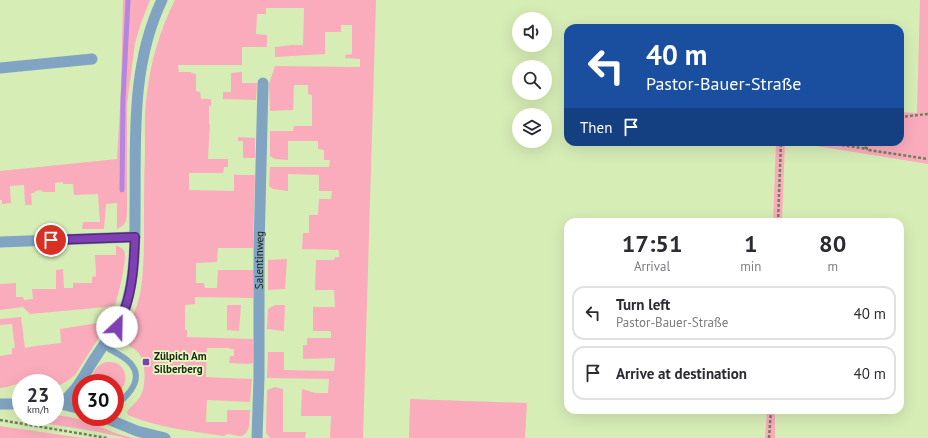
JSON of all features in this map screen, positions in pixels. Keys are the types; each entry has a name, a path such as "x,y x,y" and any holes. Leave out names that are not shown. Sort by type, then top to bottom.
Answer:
{"street":[{"path":"64,399 76,388 103,345 117,327 125,310 134,265 137,94 141,64 146,43 162,0"},
{"path":"0,68 92,59"},
{"name":"Salentinweg","path":"257,438 263,83"},
{"path":"0,242 135,237"},
{"path":"0,404 12,404"},
{"path":"124,426 158,437"}],"lane":[{"path":"103,345 126,359 135,371 136,381 133,389 124,398"}],"path":[{"path":"904,117 928,114"},
{"path":"778,218 780,146"},
{"path":"846,146 928,159"},
{"path":"865,146 869,150"},
{"path":"770,438 771,414"},
{"path":"0,420 107,438"}],"shaded area":[{"path":"123,0 150,0 135,43 127,104 127,214 125,223 117,229 117,203 106,204 104,229 82,229 83,222 100,222 98,194 74,195 73,184 63,184 63,182 55,183 55,192 43,192 41,190 31,193 32,205 25,205 24,185 10,186 11,203 2,204 2,200 0,200 0,171 117,159 121,90"},
{"path":"175,0 376,0 363,438 330,438 331,416 301,416 302,389 315,393 328,393 329,379 267,378 268,352 284,352 284,370 334,371 335,358 303,359 303,345 307,345 307,338 331,338 331,331 313,331 313,307 335,307 334,290 315,290 316,260 334,260 335,257 339,257 339,250 302,249 303,233 309,233 309,215 318,215 319,199 331,199 332,191 319,191 319,175 288,174 288,191 273,189 269,186 270,167 329,167 330,160 324,160 324,150 318,149 318,141 288,141 288,160 275,159 270,156 270,131 293,131 294,126 312,126 312,95 308,94 308,85 294,85 293,110 270,111 269,84 275,66 360,67 360,59 345,58 346,55 352,54 352,25 341,25 341,32 325,32 325,54 275,57 275,47 303,45 304,8 266,8 266,14 257,14 256,34 267,35 267,47 242,47 242,65 178,65 179,72 191,72 196,74 196,91 200,92 201,99 211,99 211,106 209,106 210,124 208,159 228,159 228,167 224,167 223,173 189,173 189,190 234,191 234,174 255,175 253,248 218,248 217,262 196,263 196,283 204,283 205,288 217,288 218,270 254,270 253,298 195,297 195,304 185,305 185,330 187,330 187,337 253,339 253,363 248,364 229,363 230,356 234,356 234,349 207,348 206,377 252,379 250,402 207,400 206,422 227,422 227,410 250,410 248,429 244,435 240,436 227,434 224,436 163,426 128,415 127,412 138,400 143,391 144,381 144,369 140,355 134,349 122,342 136,307 140,294 142,278 144,252 146,101 151,69 157,45"},
{"path":"920,0 928,0 928,164 817,146 904,146 904,112 917,113"},
{"path":"242,72 242,83 257,83 256,100 223,99 223,92 231,92 231,73"},
{"path":"238,137 255,138 255,158 243,158 243,141 238,141"},
{"path":"776,146 785,146 782,218 773,218"},
{"path":"116,245 123,249 125,261 115,305 30,314 23,307 0,310 0,284 16,283 16,297 23,297 24,300 33,299 32,289 56,289 56,270 63,269 64,288 73,288 73,283 92,283 92,277 96,276 95,255 116,255"},
{"path":"287,259 285,289 268,290 268,260"},
{"path":"227,305 241,305 239,331 227,330"},
{"path":"275,305 285,305 284,331 267,329 268,309"},
{"path":"21,317 25,348 61,343 60,329 98,323 105,328 76,374 72,374 72,377 64,383 64,374 12,374 12,386 0,388 0,356 12,354 12,348 15,348 12,324 0,325 0,319"},
{"path":"114,362 121,366 125,375 124,385 124,374 93,374 95,370 103,363"},
{"path":"275,387 283,389 283,432 306,432 305,438 270,438 266,433 267,390"},
{"path":"410,399 527,403 525,438 409,438"},
{"path":"767,414 775,414 775,438 765,438"},
{"path":"64,416 72,417 72,426 99,426 115,433 133,438 125,438 62,426 64,426"},
{"path":"0,426 6,427 83,438 0,438"}],"waterway":[{"path":"122,190 123,100 128,0"}],"place":[{"name":"Zülpich Am Silberberg","path":"146,362"}],"route":[{"path":"51,240 135,237 134,265 131,284 125,310 117,327"}]}
